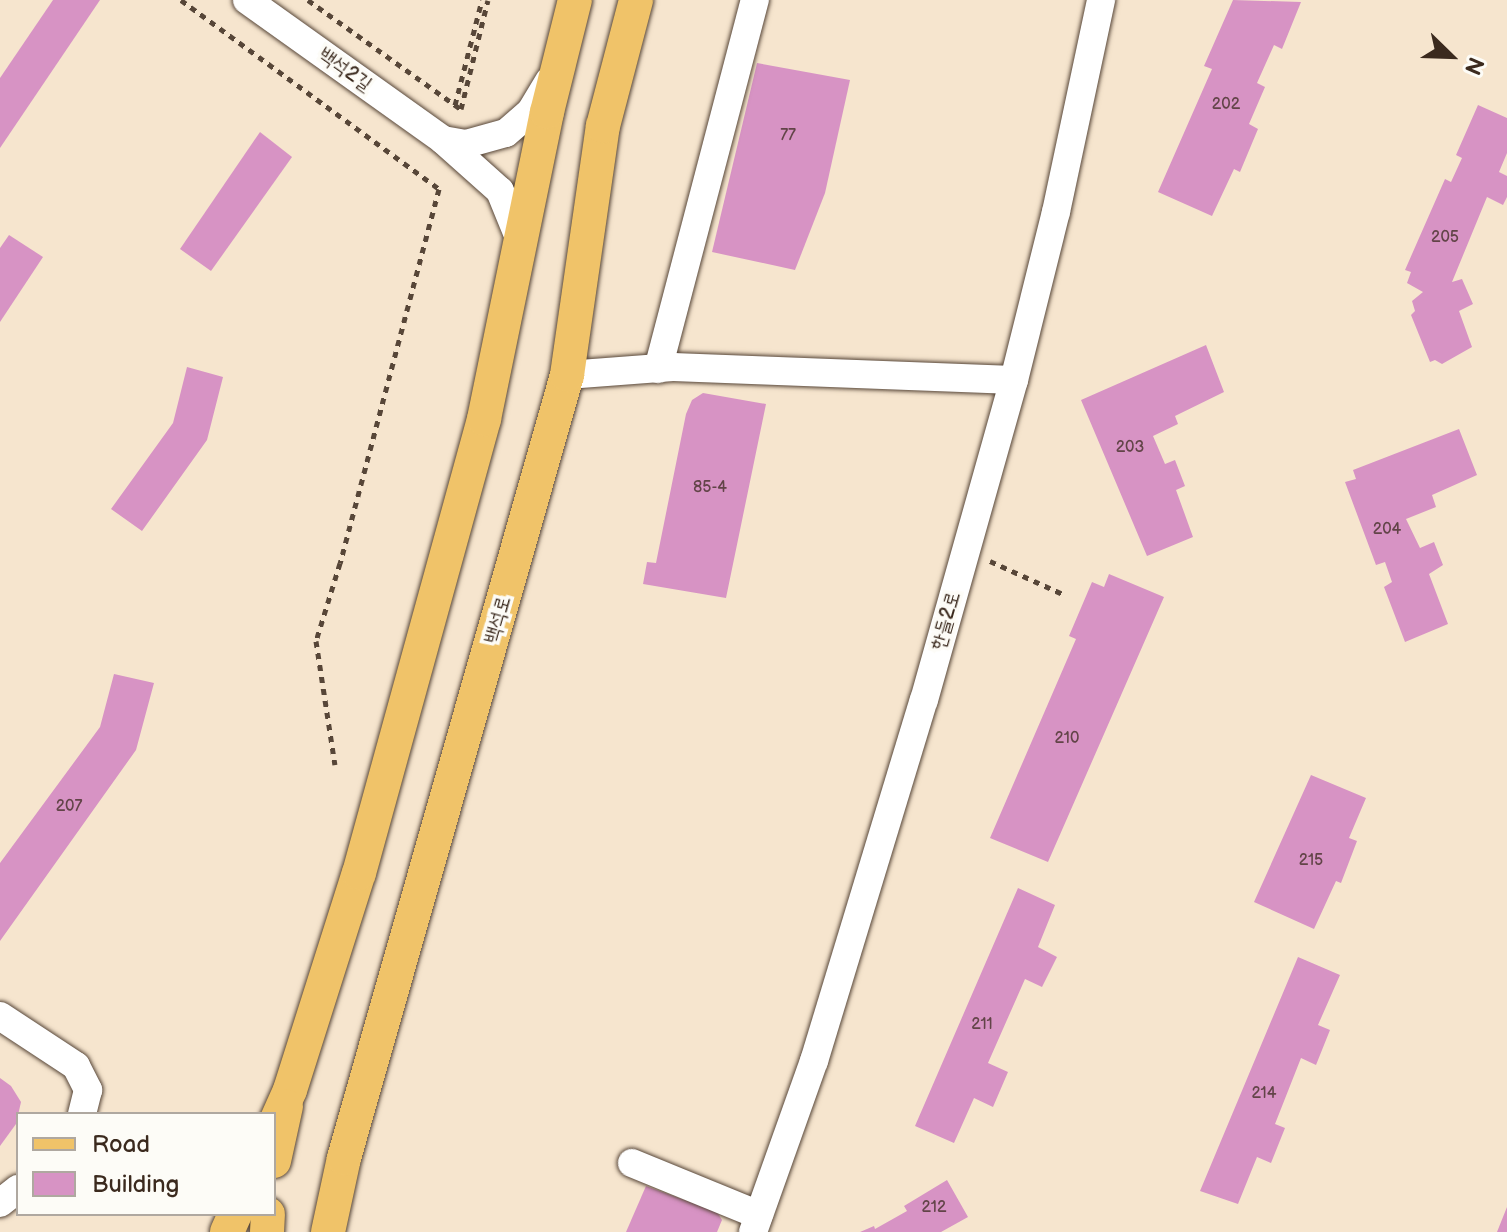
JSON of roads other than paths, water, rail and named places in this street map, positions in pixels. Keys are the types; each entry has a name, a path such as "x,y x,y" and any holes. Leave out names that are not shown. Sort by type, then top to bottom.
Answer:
{"main road":[{"path":"276,1152 290,1090 359,873 484,419 575,0"},
{"name":"백석로","path":"328,1232 344,1158 567,375 603,126 636,0"},
{"path":"276,1122 290,1090"}],"street":[{"name":"백석2길","path":"247,0 443,140 500,191 522,245"},
{"path":"658,369 755,0"},
{"name":"한들2로","path":"756,1224 814,1061 966,551 1014,380 1056,212 1101,0"},
{"path":"443,140 466,144 506,133 531,111 558,67"},
{"path":"567,375 658,369 826,371 1014,380"},
{"path":"0,1016 76,1066 88,1090 82,1112"},
{"path":"632,1163 756,1224"},
{"path":"0,1203 16,1191"}]}
